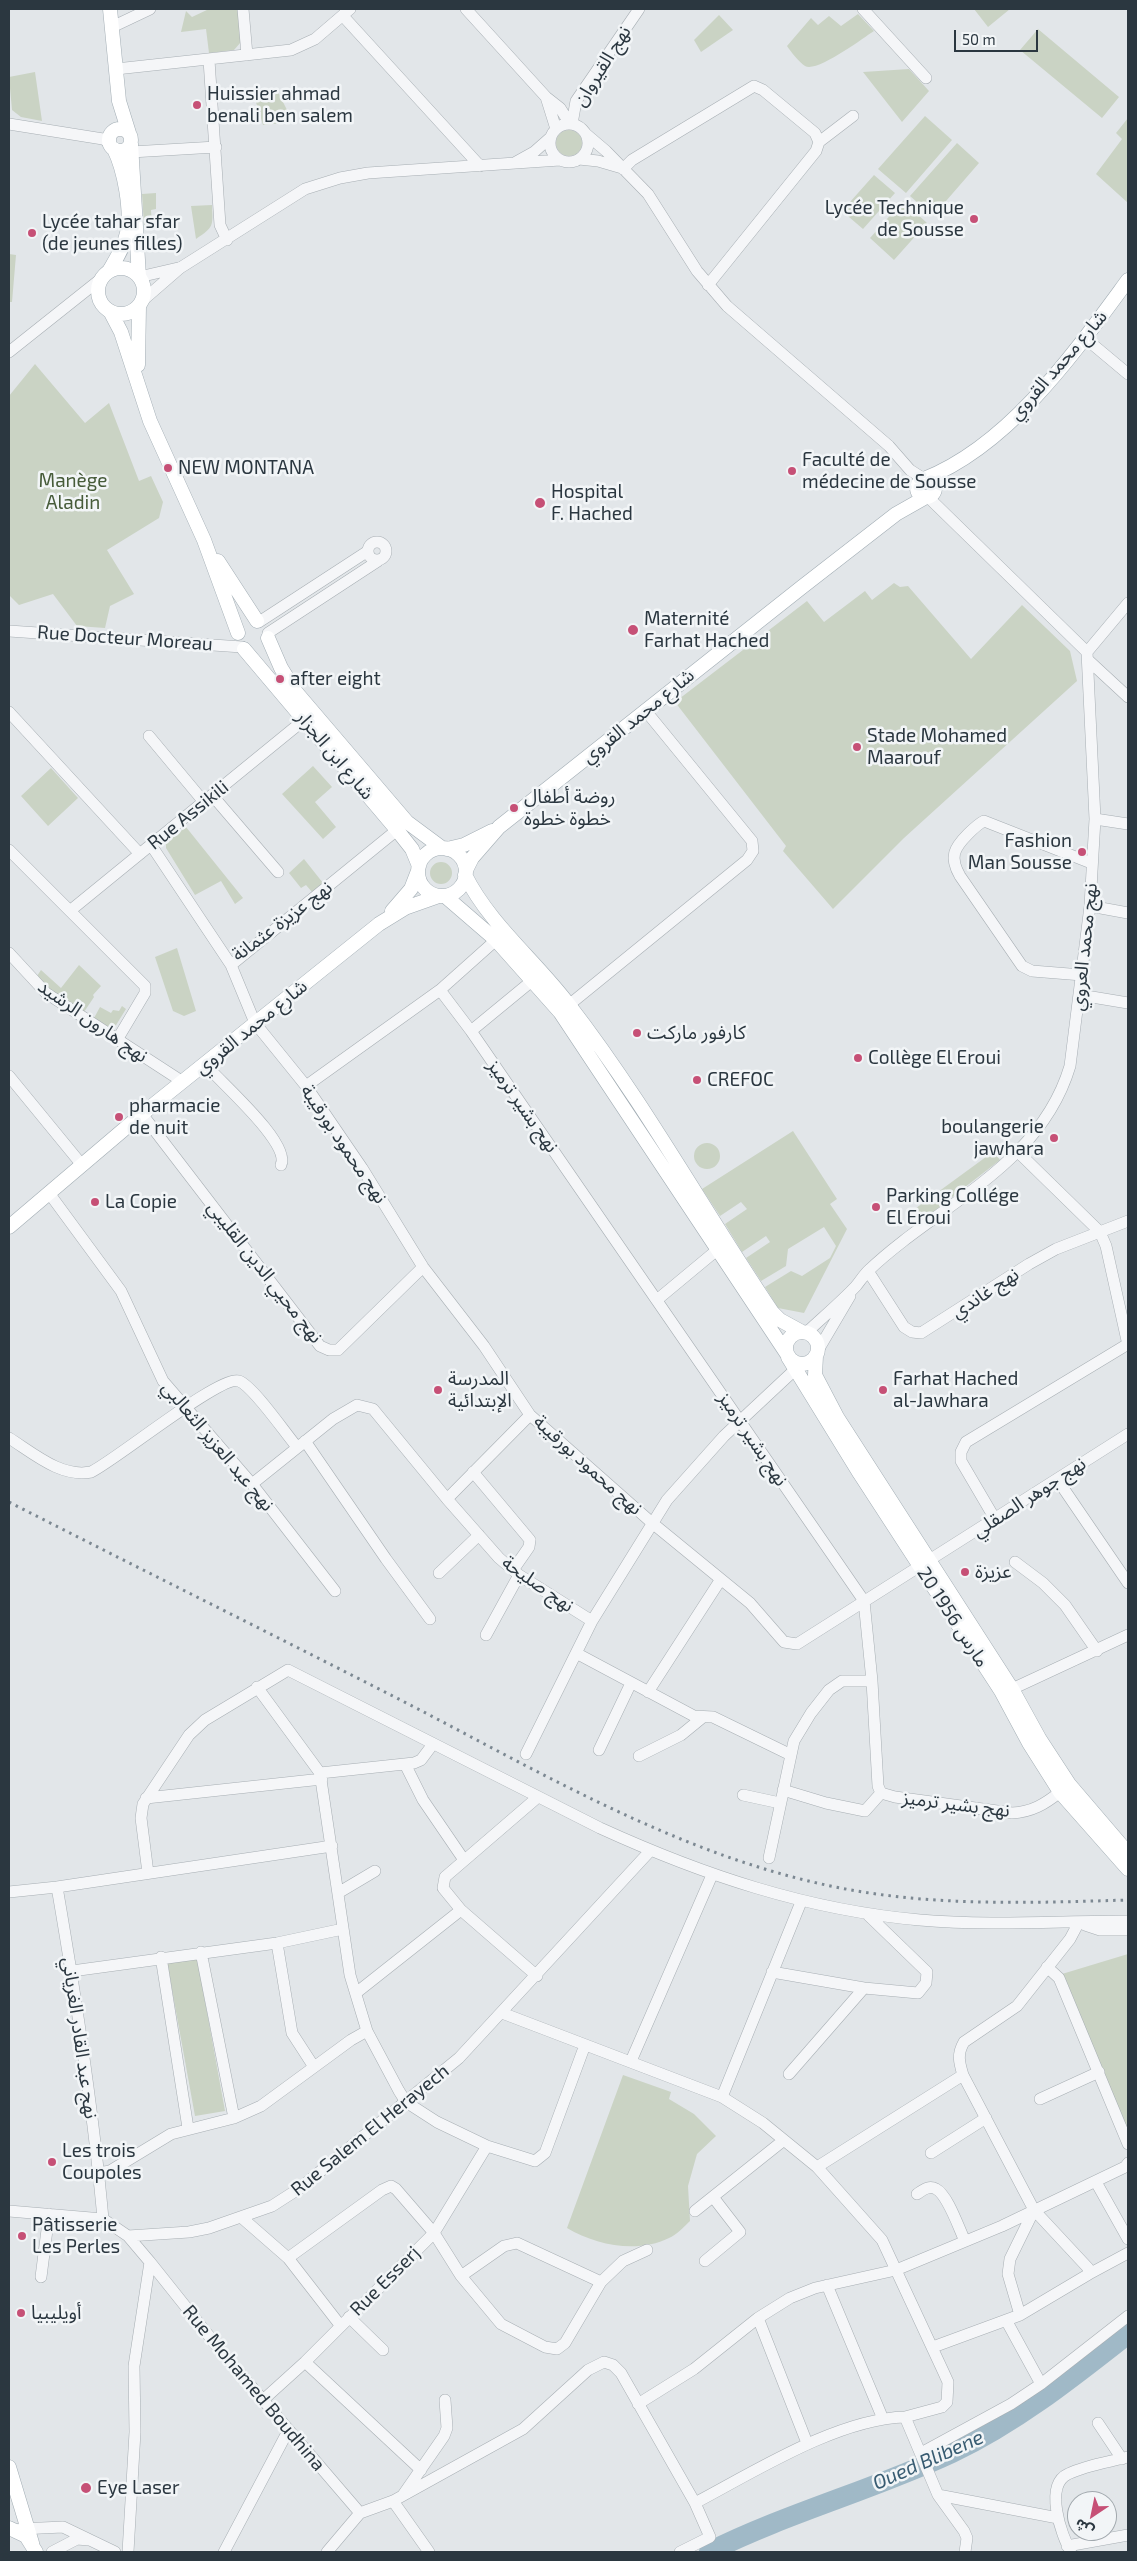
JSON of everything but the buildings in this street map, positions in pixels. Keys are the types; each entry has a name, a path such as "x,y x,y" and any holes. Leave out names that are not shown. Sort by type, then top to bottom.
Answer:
{"main road":[{"path":"110,9 119,101 130,143 139,277"},
{"path":"105,274 122,268 134,272 139,277 144,288 141,304 125,314 110,312 100,302 98,296 105,274 120,253 127,232 128,218 123,174 112,141 119,101"},
{"path":"112,141 118,129 130,143"},
{"path":"112,141 123,150 130,143"},
{"name":"شارع محمد القروي","path":"9,1227 142,1114 379,924 405,908 459,889 472,858 499,827 896,514 1021,412 1086,338 1128,280"},
{"name":"شارع ابن الجزار","path":"138,379 136,331 141,304"},
{"name":"شارع ابن الجزار","path":"110,312 121,332 150,420 204,540 238,632"},
{"name":"شارع ابن الجزار","path":"204,540 263,628 281,668 296,692 407,822 445,849"},
{"path":"244,624 263,628 266,645 260,650 252,652 243,648 238,641 238,632 244,624"},
{"name":"شارع ابن الجزار","path":"243,648 412,848 418,869"},
{"name":"شارع محمد القروي","path":"379,924 410,889 427,853 464,845 499,827"},
{"path":"445,849 460,857 473,890 630,1093 772,1312 780,1320 804,1332 814,1338 816,1354 810,1362 793,1361 788,1339 792,1335 804,1332"},
{"path":"418,869 421,885 432,894 442,896 496,940 533,980 565,1009"},
{"name":"20 مارس 1956","path":"565,1009 717,1250 793,1361 860,1474 925,1563 1012,1689 1039,1738 1069,1784 1128,1854"},
{"name":"20 مارس 1956","path":"816,1354 815,1375 822,1392 1001,1691 1029,1743 1060,1792 1128,1869"},
{"path":"9,2467 17,2529 24,2534 34,2548"}],"street":[{"path":"112,27 150,9"},
{"path":"243,9 247,55"},
{"path":"466,9 546,98 560,108 571,124 580,128 623,169 656,205 708,285 727,306 889,446 940,509 1128,697"},
{"name":"نهج القيروان","path":"571,124 576,101 639,9"},
{"path":"863,9 926,78"},
{"path":"116,69 291,50 303,46 346,12 480,166"},
{"path":"209,60 220,225 227,240"},
{"path":"623,169 632,160 754,86 763,90 815,133 819,142"},
{"path":"546,98 553,133 552,153 560,160"},
{"path":"708,285 816,151 819,142 853,116"},
{"path":"9,124 112,141"},
{"path":"513,164 534,152 553,133 571,124"},
{"path":"579,159 586,150 586,134"},
{"path":"130,143 216,147"},
{"path":"141,304 180,268 305,190 331,181 368,173 560,160 568,162 579,159 593,160 623,169"},
{"path":"139,277 180,268"},
{"path":"9,352 105,274"},
{"path":"1086,338 1128,374"},
{"path":"373,543 383,544 386,552 384,557 263,628 368,551 373,543"},
{"path":"368,551 371,558 378,561"},
{"path":"1088,656 1128,603"},
{"name":"Rue Docteur Moreau","path":"9,630 243,648"},
{"name":"نهج محمد العروي","path":"804,1332 856,1286 868,1271 990,1177 1018,1151 1049,1114 1065,1083 1070,1066 1080,996 1090,906 1095,818 1088,656"},
{"path":"565,1009 746,860 752,851 752,841 645,710"},
{"path":"9,712 140,854"},
{"name":"Rue Assikili","path":"72,910 304,720"},
{"path":"149,736 278,872"},
{"path":"1095,818 1128,824"},
{"path":"1082,975 1032,970 1022,966 960,876 955,867 953,854 956,847 984,821 1091,863"},
{"name":"نهج عزيزة عثمانة","path":"151,845 231,965 397,830"},
{"path":"9,850 72,910 145,986 145,993 117,1040"},
{"path":"1090,906 1128,913"},
{"path":"306,1086 440,990 496,940"},
{"name":"نهج هارون الرشيد","path":"9,953 46,993 183,1082"},
{"name":"نهج محمود بورقيبة","path":"231,965 255,1023 306,1086 342,1138 423,1267 484,1346 530,1415 651,1522 750,1602 784,1642 797,1644 925,1563"},
{"path":"471,1031 533,980"},
{"name":"نهج بشير ترميز","path":"440,990 471,1031 658,1299 864,1601 872,1681 873,1726 878,1786 882,1792 894,1797 1012,1813 1038,1808 1060,1792"},
{"path":"1080,996 1128,1003"},
{"path":"205,1064 268,1129 283,1154 282,1165"},
{"path":"9,1076 82,1165"},
{"name":"نهج محيي الدين القليبي","path":"142,1114 320,1346 329,1350 338,1350 423,1267"},
{"path":"995,1519 961,1461 961,1452 966,1442 1128,1344 1106,1246 1100,1232 1018,1151"},
{"name":"نهج عبد العزيز الثعالبي","path":"49,1193 113,1278 162,1381 252,1484 335,1591"},
{"name":"نهج غاندي","path":"868,1271 904,1327 912,1332 921,1333 1029,1264 1056,1249 1128,1221"},
{"path":"658,1299 717,1250"},
{"path":"816,1354 856,1286"},
{"path":"526,1754 592,1621 651,1522 667,1500 793,1361"},
{"path":"9,1438 61,1469 81,1474 101,1467 184,1408 224,1383 233,1380 239,1381 256,1395 301,1444 430,1619"},
{"name":"نهج صليحة","path":"301,1444 346,1410 357,1405 366,1406 373,1410 479,1536 516,1572 592,1621"},
{"path":"447,1499 530,1415"},
{"name":"نهج جوهر الصقلي","path":"925,1563 1128,1434"},
{"path":"252,1484 301,1444"},
{"path":"472,1472 530,1540 529,1547 486,1635"},
{"path":"1057,1479 1128,1583"},
{"path":"439,1573 479,1536"},
{"path":"1015,1562 1043,1583 1065,1605 1097,1651"},
{"path":"648,1692 721,1579"},
{"path":"1012,1689 1128,1635"},
{"path":"576,1653 694,1716 712,1716 791,1755"},
{"path":"148,1873 141,1818 143,1804 196,1728 282,1672 294,1671 433,1744 650,1851 712,1875 800,1902 866,1914 975,1923 1128,1921"},
{"path":"769,1858 794,1741 810,1713 829,1690 842,1681 872,1681"},
{"path":"599,1750 631,1683"},
{"path":"257,1687 321,1776 343,1929 356,1993 368,2031 406,2102 421,2114 487,2146 528,2161 535,2161 544,2153 585,2044"},
{"path":"639,1756 681,1735 703,1717"},
{"path":"146,1798 405,1764 421,1760 433,1744"},
{"path":"405,1764 423,1800 464,1860"},
{"path":"783,1790 826,1803 865,1811 882,1792"},
{"path":"743,1794 780,1803"},
{"path":"536,1976 461,1910 442,1884 445,1877 538,1796"},
{"path":"9,1892 58,1887 332,1846"},
{"name":"Rue Salem El Herayech","path":"128,2236 188,2232 242,2217 272,2206 287,2197 459,2058 650,1851"},
{"path":"338,1894 375,1871"},
{"path":"631,2061 712,1875"},
{"name":"نهج عبد القادر الغرياني","path":"58,1887 72,1970 99,2173 103,2219"},
{"path":"722,2097 800,1902"},
{"path":"356,1993 461,1910"},
{"path":"772,1972 864,1988 918,1993 926,1983 927,1972 866,1914"},
{"path":"1078,1922 1100,1930 1128,1930"},
{"path":"1078,1922 1070,1939 1017,2006 964,2042 959,2051 958,2061 1034,2210 1088,2268 1090,2274"},
{"path":"72,1970 277,1943 343,1929"},
{"path":"277,1943 292,2033 314,2067"},
{"path":"202,1952 234,2118"},
{"path":"162,1957 188,2128"},
{"path":"1048,1966 1058,1978 1128,2144"},
{"path":"790,2074 864,1988"},
{"path":"502,2012 722,2097 763,2123 817,2167 882,2240 948,2382 947,2402 942,2407 905,2417 883,2419 807,2443 695,2503"},
{"path":"99,2173 110,2171 171,2134 188,2128 234,2118 261,2106 351,2040 368,2031"},
{"path":"1040,2099 1099,2072"},
{"path":"817,2167 963,2074"},
{"path":"931,2152 986,2118"},
{"path":"695,2211 784,2140"},
{"name":"Rue Esserj","path":"263,2400 305,2362 434,2233 487,2146"},
{"path":"638,2404 694,2369 758,2318 790,2298 827,2285 896,2270 1096,2182 1125,2167 1128,2163"},
{"path":"1096,2182 1128,2239"},
{"path":"288,2258 387,2187 396,2189 434,2233 462,2276 501,2324 552,2349 557,2349 565,2343 601,2282 624,2261 647,2250"},
{"path":"917,2194 927,2188 936,2189 948,2204 965,2241"},
{"path":"705,2261 740,2232 713,2197"},
{"path":"1020,2315 1008,2274 1010,2259 1034,2210"},
{"path":"9,2211 103,2219 128,2236"},
{"path":"41,2277 49,2214"},
{"path":"242,2217 288,2258 340,2325"},
{"name":"Rue Mohamed Boudhina","path":"128,2236 220,2351 360,2513"},
{"path":"462,2276 504,2246 517,2243 601,2282"},
{"path":"933,2347 1020,2315 1128,2253"},
{"path":"128,2552 134,2465 134,2366 150,2262"},
{"path":"827,2285 883,2419"},
{"path":"922,2456 1011,2404 1041,2384 1128,2316"},
{"path":"349,2317 382,2350"},
{"path":"758,2318 807,2443"},
{"path":"1006,2320 1041,2384"},
{"path":"305,2362 421,2470"},
{"path":"327,2552 360,2513 398,2499 523,2429 596,2364 604,2362 613,2365 621,2373 695,2503 710,2537 680,2552"},
{"path":"398,2499 421,2470 447,2428 445,2400"},
{"path":"905,2417 938,2495 967,2538 964,2552"},
{"path":"1098,2423 1125,2458 1068,2473 1063,2477 1056,2491 1058,2518 1069,2549 1128,2535"},
{"path":"224,2552 288,2431"},
{"path":"938,2495 1058,2518"},
{"path":"398,2499 429,2552"},
{"path":"17,2529 63,2527 115,2552"},
{"path":"52,2552 77,2539 92,2540"}],"green space":[{"path":"209,9 238,9 241,42 234,50 209,53 206,29 181,32 186,11 192,17"},
{"path":"974,9 1010,9 988,27"},
{"path":"858,14 874,31 829,60 811,67 805,66 787,46 811,18 818,25 829,16 841,26"},
{"path":"719,15 733,30 701,52 694,40"},
{"path":"1038,29 1119,97 1102,118 1020,50"},
{"path":"909,69 929,91 902,122 863,72"},
{"path":"35,72 42,121 21,117 12,110 9,77"},
{"path":"278,92 293,122 263,125 255,99"},
{"path":"925,116 952,140 906,193 878,169"},
{"path":"1128,118 1128,203 1096,174 1122,139 1116,133"},
{"path":"569,130 578,134 582,143 578,152 569,156 560,152 556,143 560,134"},
{"path":"957,143 979,163 933,216 910,196"},
{"path":"874,175 895,193 863,229 842,211"},
{"path":"156,193 156,209 151,210 152,224 144,225 142,194"},
{"path":"903,201 927,223 894,260 870,238"},
{"path":"212,205 211,225 206,232 196,239 191,206"},
{"path":"9,254 16,255 12,302 9,302"},
{"name":"Manège Aladin","path":"35,364 85,423 109,403 139,481 151,476 163,502 159,518 107,550 134,594 110,606 105,628 77,626 53,594 19,605 9,595 9,396"},
{"name":"Stade Mohamed Maarouf","path":"894,583 900,587 908,586 971,659 1022,605 1070,651 1077,681 904,838 833,909 783,851 786,846 675,702 807,601 824,622 865,591 872,600"},
{"path":"313,766 332,787 315,802 336,827 323,839 282,794"},
{"path":"51,768 78,798 48,826 21,796"},
{"path":"186,827 243,898 235,904 221,881 195,895 166,848 166,843"},
{"path":"304,859 323,883 312,892 306,885 301,888 289,873"},
{"path":"441,862 449,865 452,873 449,881 441,884 433,881 430,873 433,865"},
{"path":"177,948 196,1011 184,1016 173,1011 155,957"},
{"path":"79,965 101,986 93,995 94,997 84,1012 48,989 37,976 41,970 61,988"},
{"path":"122,1006 126,1009 113,1030 94,1018 100,1007 111,1013 113,1010 119,1011"},
{"path":"793,1131 837,1199 830,1204 847,1229 804,1313 778,1308 765,1287 791,1271 802,1276 830,1258 836,1246 824,1227 788,1249 786,1266 761,1281 746,1258 770,1242 766,1236 742,1252 725,1224 747,1209 741,1202 720,1216 702,1189"},
{"path":"707,1143 716,1147 720,1156 716,1165 707,1169 698,1165 694,1156 698,1147"},
{"path":"990,1154 996,1155 1000,1160 920,1222 912,1211"},
{"path":"1128,1954 1128,2131 1062,1974"},
{"path":"197,1957 225,2111 195,2116 167,1962"},
{"path":"623,2075 671,2092 669,2099 694,2114 716,2136 697,2154 688,2186 690,2221 672,2237 644,2246 604,2243 567,2228"}],"waterway":[{"name":"Oued Blibene","path":"709,2552 769,2525 892,2479 976,2441 1043,2398 1128,2334"}],"railway":[{"path":"9,1502 568,1787 669,1834 720,1854 826,1885 901,1897 977,1902 1128,1900"}],"place":[{"name":"Huissier ahmad benali ben salem","path":"197,105"},
{"name":"Lycée Technique de Sousse","path":"974,219"},
{"name":"Lycée tahar sfar (de jeunes filles)","path":"32,233"},
{"name":"NEW MONTANA","path":"168,468"},
{"name":"Faculté de médecine de Sousse","path":"792,471"},
{"name":"Hospital F. Hached","path":"540,503"},
{"name":"Maternité Farhat Hached","path":"633,630"},
{"name":"after eight","path":"280,679"},
{"name":"Stade Mohamed Maarouf","path":"857,747"},
{"name":"روضة أطفال خطوة خطوة","path":"514,808"},
{"name":"Fashion Man Sousse","path":"1082,852"},
{"name":"كارفور ماركت","path":"637,1033"},
{"name":"Collège El Eroui","path":"858,1058"},
{"name":"CREFOC","path":"697,1080"},
{"name":"pharmacie de nuit","path":"119,1117"},
{"name":"boulangerie jawhara","path":"1054,1138"},
{"name":"La Copie","path":"95,1202"},
{"name":"Parking Collége El Eroui","path":"876,1207"},
{"name":"المدرسة الإبتدائية","path":"438,1390"},
{"name":"Farhat Hached al-Jawhara","path":"883,1390"},
{"name":"عزيزة","path":"965,1572"},
{"name":"Les trois Coupoles","path":"52,2162"},
{"name":"Pâtisserie Les Perles","path":"22,2236"},
{"name":"أويليبيا","path":"21,2313"},
{"name":"Eye Laser","path":"86,2488"}]}
